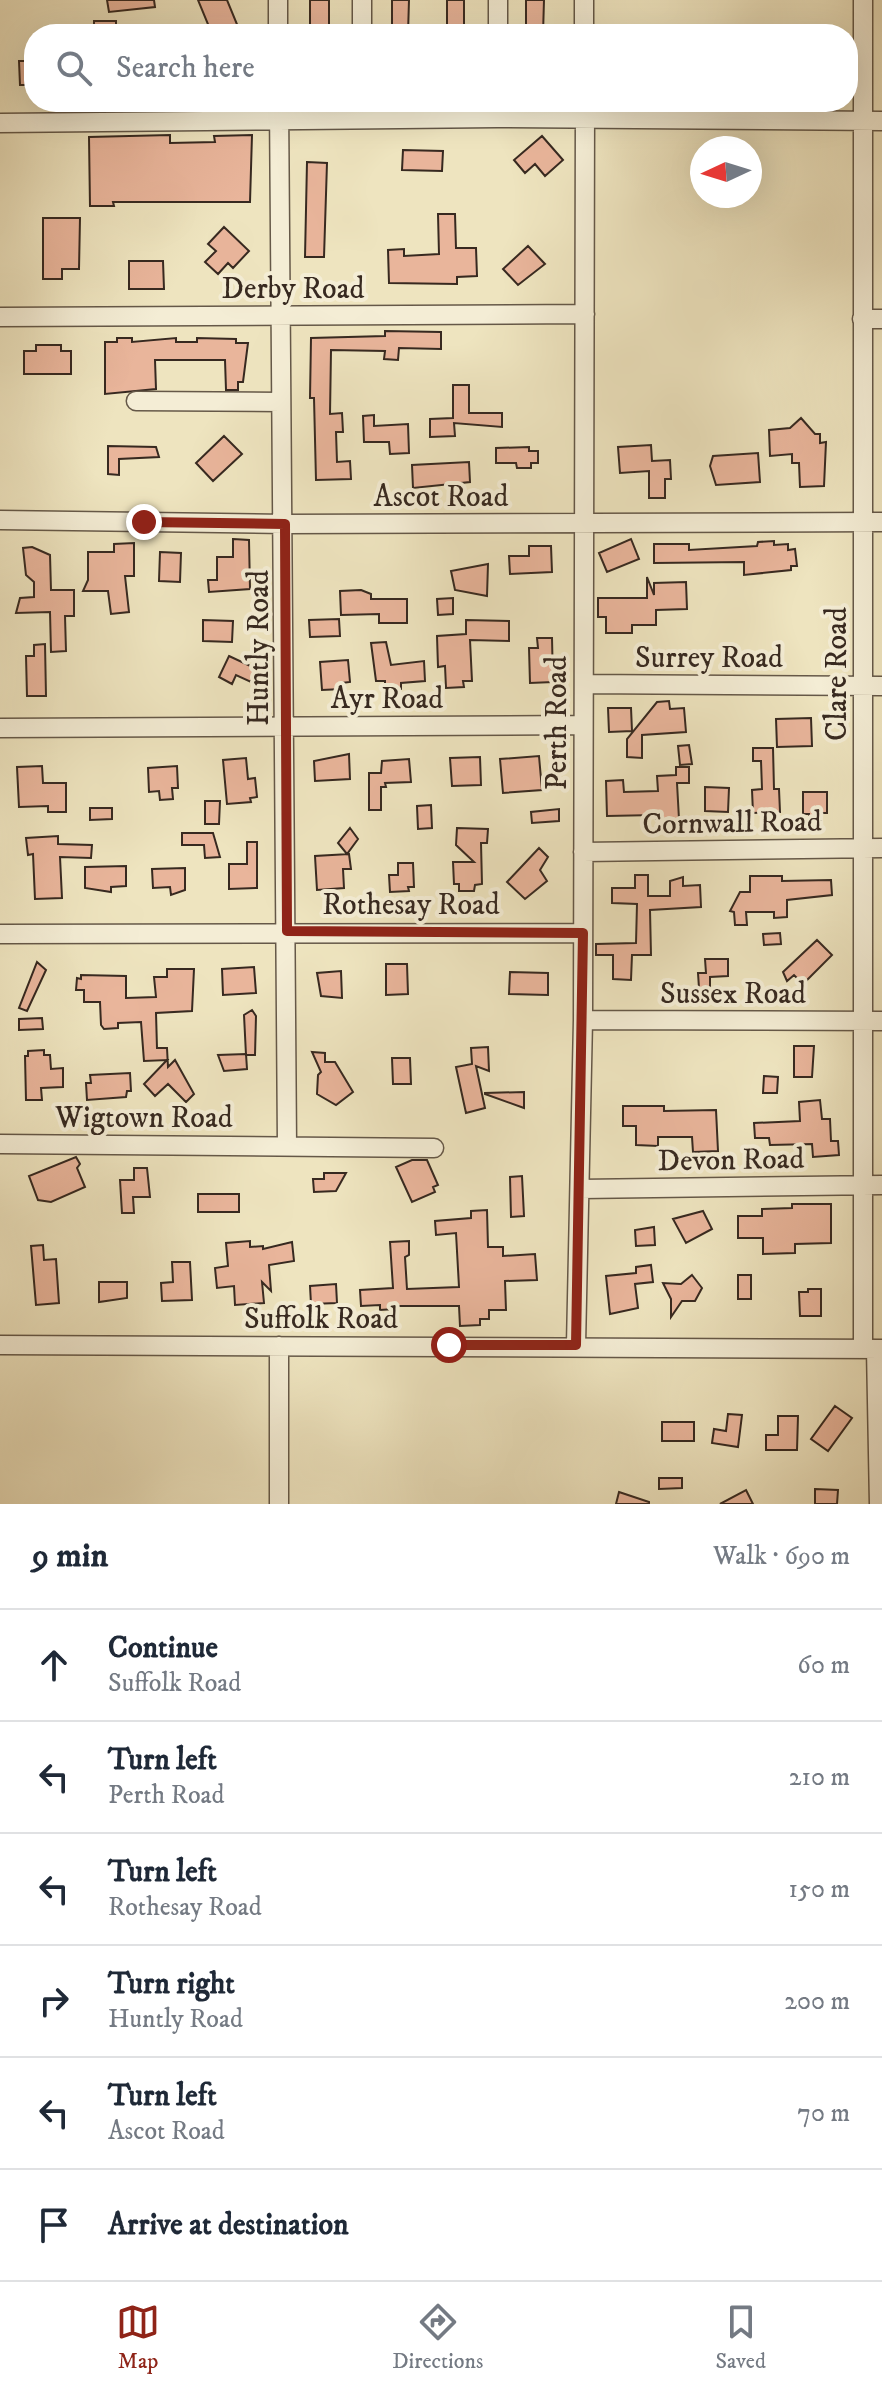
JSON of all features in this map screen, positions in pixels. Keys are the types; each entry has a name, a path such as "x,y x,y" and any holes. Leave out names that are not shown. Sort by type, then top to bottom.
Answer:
{"street":[{"path":"278,0 278,24"},
{"path":"362,0 362,24"},
{"path":"498,0 498,24"},
{"path":"584,0 584,24"},
{"name":"Clare Road","path":"863,0 862,319 873,522 874,1349 879,1504"},
{"path":"0,123 256,112"},
{"name":"Huntly Road","path":"279,112 285,524 287,1146"},
{"name":"Perth Road","path":"576,1345 583,1020 585,112"},
{"path":"635,112 882,121"},
{"name":"Derby Road","path":"0,317 585,314"},
{"path":"862,319 882,319"},
{"path":"136,401 281,402"},
{"name":"Ascot Road","path":"0,520 285,524 873,522"},
{"name":"Surrey Road","path":"584,684 874,686"},
{"name":"Ayr Road","path":"0,728 583,725"},
{"name":"Cornwall Road","path":"583,852 873,848"},
{"name":"Rothesay Road","path":"0,934 287,931 583,933"},
{"name":"Sussex Road","path":"583,1020 873,1021"},
{"name":"Wigtown Road","path":"0,1144 434,1148"},
{"name":"Devon Road","path":"581,1189 874,1185"},
{"name":"Suffolk Road","path":"0,1345 576,1345 874,1349"},
{"path":"279,1346 279,1504"}],"building":[{"path":"107,0 154,0 155,7 109,12"},
{"path":"198,0 227,0 237,24 208,24"},
{"path":"310,0 329,0 329,24 310,24"},
{"path":"392,0 409,0 408,24 392,24"},
{"path":"447,0 464,0 464,24 447,24"},
{"path":"526,0 544,0 543,24 526,24"},
{"path":"94,21 116,21 116,24 94,24"},
{"path":"19,61 24,61 24,85 20,85"},
{"path":"170,135 170,143 215,142 214,136 252,135 250,202 113,202 114,206 90,206 89,137"},
{"path":"542,136 563,160 545,176 535,164 525,173 514,160"},
{"path":"403,150 443,151 442,171 402,170"},
{"path":"307,162 327,163 324,257 305,257"},
{"path":"438,214 455,214 456,248 476,248 477,276 457,277 457,284 389,283 388,250 404,249 404,256 439,254"},
{"path":"43,218 80,218 79,269 62,269 62,279 43,279"},
{"path":"224,227 249,251 233,268 228,263 218,274 205,262 216,251 208,244"},
{"path":"528,246 545,264 518,285 503,269"},
{"path":"129,261 163,261 164,289 129,289"},
{"path":"385,331 441,332 441,349 399,348 398,360 384,359 385,351 331,350 330,414 342,413 343,432 336,432 337,462 350,461 351,479 316,480 314,398 310,398 311,338 385,336"},
{"path":"117,338 132,338 132,342 176,338 176,342 197,342 197,338 236,339 236,343 248,343 243,382 238,382 238,390 226,390 225,360 155,360 156,389 105,394 105,342 117,342"},
{"path":"36,345 61,345 61,351 71,351 71,374 24,374 24,351 36,351"},
{"path":"453,385 469,385 469,413 502,413 502,427 454,423 455,436 430,437 430,419 453,418"},
{"path":"374,415 374,426 408,424 409,453 390,454 389,442 364,442 363,416"},
{"path":"801,418 815,434 820,434 820,443 826,442 824,486 800,487 799,463 792,463 792,454 770,456 769,430 790,428"},
{"path":"224,436 242,454 213,481 196,463"},
{"path":"651,445 652,461 670,460 671,479 665,479 665,498 649,498 649,471 620,473 618,447"},
{"path":"108,446 156,447 159,457 119,459 119,475 108,474"},
{"path":"529,447 529,451 538,451 538,463 531,463 531,468 517,468 516,463 496,463 496,448"},
{"path":"758,453 760,482 716,485 710,466 713,456"},
{"path":"469,462 470,482 413,488 412,465"},
{"path":"233,539 249,540 250,589 209,592 208,580 217,580 217,557 233,557"},
{"path":"631,539 639,559 607,572 599,553"},
{"path":"774,541 774,545 788,544 788,550 795,549 797,566 791,566 791,570 744,575 744,562 654,563 654,544 689,544 689,550 757,546 758,542"},
{"path":"134,543 134,576 125,576 129,612 111,614 108,591 83,591 88,580 88,552 114,552 114,544"},
{"path":"529,546 551,546 552,572 510,574 509,556 529,556"},
{"path":"32,547 50,555 51,590 74,590 74,616 65,616 66,651 51,652 50,612 16,613 20,598 34,597 34,582 26,575 23,548"},
{"path":"160,552 181,553 180,582 159,581"},
{"path":"488,564 487,596 455,590 451,571"},
{"path":"647,577 654,595 654,583 686,582 687,609 656,610 656,625 632,625 632,633 606,633 606,617 598,617 598,598 647,598"},
{"path":"361,590 371,594 371,599 407,599 407,623 379,623 379,614 341,615 340,591"},
{"path":"453,598 453,614 438,615 437,599"},
{"path":"339,619 340,636 310,637 309,620"},
{"path":"203,620 233,621 232,642 203,641"},
{"path":"466,620 509,621 509,641 470,640 472,681 463,681 464,687 446,688 445,666 438,667 437,636 466,634"},
{"path":"537,638 552,638 553,682 530,683 529,648 538,648"},
{"path":"386,642 391,665 424,661 425,681 401,683 401,689 385,689 385,681 376,681 371,643"},
{"path":"45,644 46,696 27,696 26,656 34,656 34,645"},
{"path":"229,656 257,669 251,682 236,675 232,684 219,677"},
{"path":"348,660 350,682 342,683 342,689 322,690 320,662"},
{"path":"669,701 670,709 684,708 686,732 642,735 642,758 627,757 627,739 657,702"},
{"path":"608,708 631,708 632,731 609,732"},
{"path":"811,718 812,746 777,747 776,719"},
{"path":"689,745 692,764 680,765 678,746"},
{"path":"753,748 773,748 774,789 779,789 780,812 753,813 752,790 762,789 761,761 753,761"},
{"path":"349,754 350,779 315,781 314,761"},
{"path":"539,756 542,790 503,793 500,759"},
{"path":"480,757 481,785 452,786 450,758"},
{"path":"246,758 248,779 255,778 257,797 250,798 251,802 227,804 223,760"},
{"path":"409,759 411,782 385,783 386,787 381,787 381,810 369,810 369,773 381,773 382,761"},
{"path":"42,766 43,783 66,783 66,812 48,812 48,806 19,807 17,767"},
{"path":"177,766 178,788 172,788 173,799 160,800 159,791 149,792 148,768"},
{"path":"676,767 689,767 689,783 677,783 679,819 656,820 655,815 607,816 606,781 623,780 624,792 658,791 657,776 676,775"},
{"path":"705,787 729,788 728,812 705,811"},
{"path":"803,792 827,792 827,813 821,813 821,820 809,820 809,814 803,814"},
{"path":"205,801 220,801 219,824 205,824"},
{"path":"431,805 432,828 418,829 417,806"},
{"path":"90,808 112,808 112,819 90,820"},
{"path":"559,809 559,821 532,823 531,812"},
{"path":"350,828 358,839 347,854 338,843"},
{"path":"457,828 488,829 487,843 481,843 482,884 475,885 474,891 459,891 459,884 454,884 453,862 474,862 456,845"},
{"path":"182,833 213,833 220,857 205,858 204,845 182,845"},
{"path":"58,836 58,844 92,845 91,858 60,857 62,898 35,899 33,854 28,855 26,838"},
{"path":"247,842 257,842 257,888 229,889 229,864 247,864"},
{"path":"539,848 548,857 540,870 547,881 525,899 507,882"},
{"path":"349,854 351,869 343,869 344,888 317,890 315,856"},
{"path":"398,863 413,863 414,887 408,887 409,891 390,892 389,875 398,875"},
{"path":"126,866 126,886 111,887 111,892 85,888 85,867"},
{"path":"185,868 185,890 171,895 170,887 153,888 152,869"},
{"path":"635,875 648,875 648,896 670,896 670,881 683,877 683,886 700,885 701,907 650,910 651,955 632,955 631,980 613,979 613,955 596,955 596,944 636,943 637,904 612,903 612,888 635,888"},
{"path":"750,876 782,876 782,881 831,880 832,895 787,900 787,917 774,918 774,912 746,912 747,925 735,925 734,912 730,911 740,892 750,892"},
{"path":"780,933 781,944 764,945 763,934"},
{"path":"817,940 832,955 803,984 794,975 787,981 783,972"},
{"path":"705,959 728,959 728,976 710,977 710,988 699,988 698,973 706,973"},
{"path":"37,962 46,970 27,1011 19,1008"},
{"path":"386,964 407,964 408,994 386,995"},
{"path":"254,967 256,993 223,995 222,969"},
{"path":"167,969 194,969 192,1011 156,1013 157,1048 167,1048 168,1067 175,1060 194,1094 186,1102 168,1084 155,1096 144,1084 167,1060 144,1061 141,1022 118,1023 118,1028 104,1029 100,1002 84,1002 84,990 76,990 77,978 81,979 81,975 126,976 126,998 156,997 154,977 167,977"},
{"path":"341,971 342,998 321,996 317,973"},
{"path":"510,972 548,973 548,995 509,994"},
{"path":"252,1010 256,1016 255,1055 246,1055 244,1015"},
{"path":"42,1018 43,1029 19,1030 19,1019"},
{"path":"794,1046 814,1046 812,1077 794,1077"},
{"path":"488,1047 489,1071 476,1066 485,1108 466,1113 456,1067 472,1064 471,1048"},
{"path":"44,1050 44,1055 50,1055 51,1069 63,1068 63,1087 41,1088 42,1100 26,1100 25,1056 28,1056 28,1051"},
{"path":"312,1052 325,1053 325,1062 335,1062 353,1092 336,1105 317,1094 318,1075 321,1072"},
{"path":"246,1054 247,1069 224,1071 218,1055"},
{"path":"392,1058 410,1058 411,1084 393,1084"},
{"path":"130,1073 131,1091 127,1091 126,1097 87,1100 86,1083 91,1083 90,1075"},
{"path":"764,1076 778,1077 777,1093 763,1093"},
{"path":"524,1092 524,1108 485,1094 485,1093"},
{"path":"820,1100 822,1119 830,1119 831,1141 838,1141 839,1155 813,1157 812,1144 770,1145 769,1138 755,1138 754,1123 800,1121 799,1102"},
{"path":"623,1106 664,1106 664,1111 716,1110 718,1151 693,1152 692,1137 658,1137 658,1146 636,1145 636,1126 623,1126"},
{"path":"76,1157 85,1187 51,1202 38,1200 29,1176"},
{"path":"412,1160 427,1160 438,1185 433,1187 435,1192 412,1202 396,1167"},
{"path":"134,1168 147,1168 150,1197 133,1197 134,1213 122,1213 120,1180 134,1180"},
{"path":"324,1173 346,1173 336,1191 314,1192 313,1179 324,1179"},
{"path":"522,1176 524,1216 511,1217 510,1177"},
{"path":"198,1194 239,1194 239,1212 198,1212"},
{"path":"792,1204 831,1204 831,1243 795,1244 795,1253 763,1254 763,1238 738,1238 738,1216 762,1216 762,1209 792,1208"},
{"path":"487,1210 488,1247 503,1247 503,1256 535,1254 537,1280 505,1281 506,1310 489,1310 489,1319 480,1319 480,1325 460,1326 459,1306 393,1306 394,1309 380,1310 380,1305 361,1306 360,1290 393,1288 390,1242 409,1241 409,1255 405,1257 407,1289 459,1287 456,1233 436,1235 435,1221 471,1218 471,1211"},
{"path":"703,1211 712,1229 686,1243 673,1219"},
{"path":"654,1227 655,1245 636,1246 635,1230"},
{"path":"250,1241 250,1247 263,1246 263,1249 292,1242 294,1261 269,1265 271,1291 262,1282 264,1303 235,1305 234,1286 217,1288 215,1268 228,1266 226,1243"},
{"path":"43,1245 44,1260 56,1259 59,1303 36,1305 31,1246"},
{"path":"172,1262 190,1262 192,1300 162,1301 161,1283 173,1282"},
{"path":"651,1265 653,1282 635,1284 638,1308 610,1314 606,1276 636,1273 636,1267"},
{"path":"692,1275 702,1288 695,1301 682,1301 671,1317 671,1299 663,1283 681,1284"},
{"path":"738,1275 751,1275 751,1299 738,1299"},
{"path":"99,1282 127,1282 127,1298 99,1302"},
{"path":"336,1284 337,1303 311,1304 310,1286"},
{"path":"808,1289 821,1289 821,1316 800,1316 799,1292 808,1292"},
{"path":"835,1406 852,1418 828,1451 811,1439"},
{"path":"728,1414 742,1415 738,1447 712,1443 714,1429 726,1431"},
{"path":"778,1416 798,1416 797,1450 766,1450 766,1435 778,1435"},
{"path":"662,1422 694,1422 694,1441 662,1441"},
{"path":"659,1478 682,1478 682,1488 659,1489"},
{"path":"815,1489 838,1490 837,1504 815,1504"},
{"path":"746,1490 753,1504 720,1504"},
{"path":"619,1492 649,1502 649,1504 616,1504"}],"route":[{"path":"144,522 285,524 287,931 583,933 576,1345 449,1345"}]}
